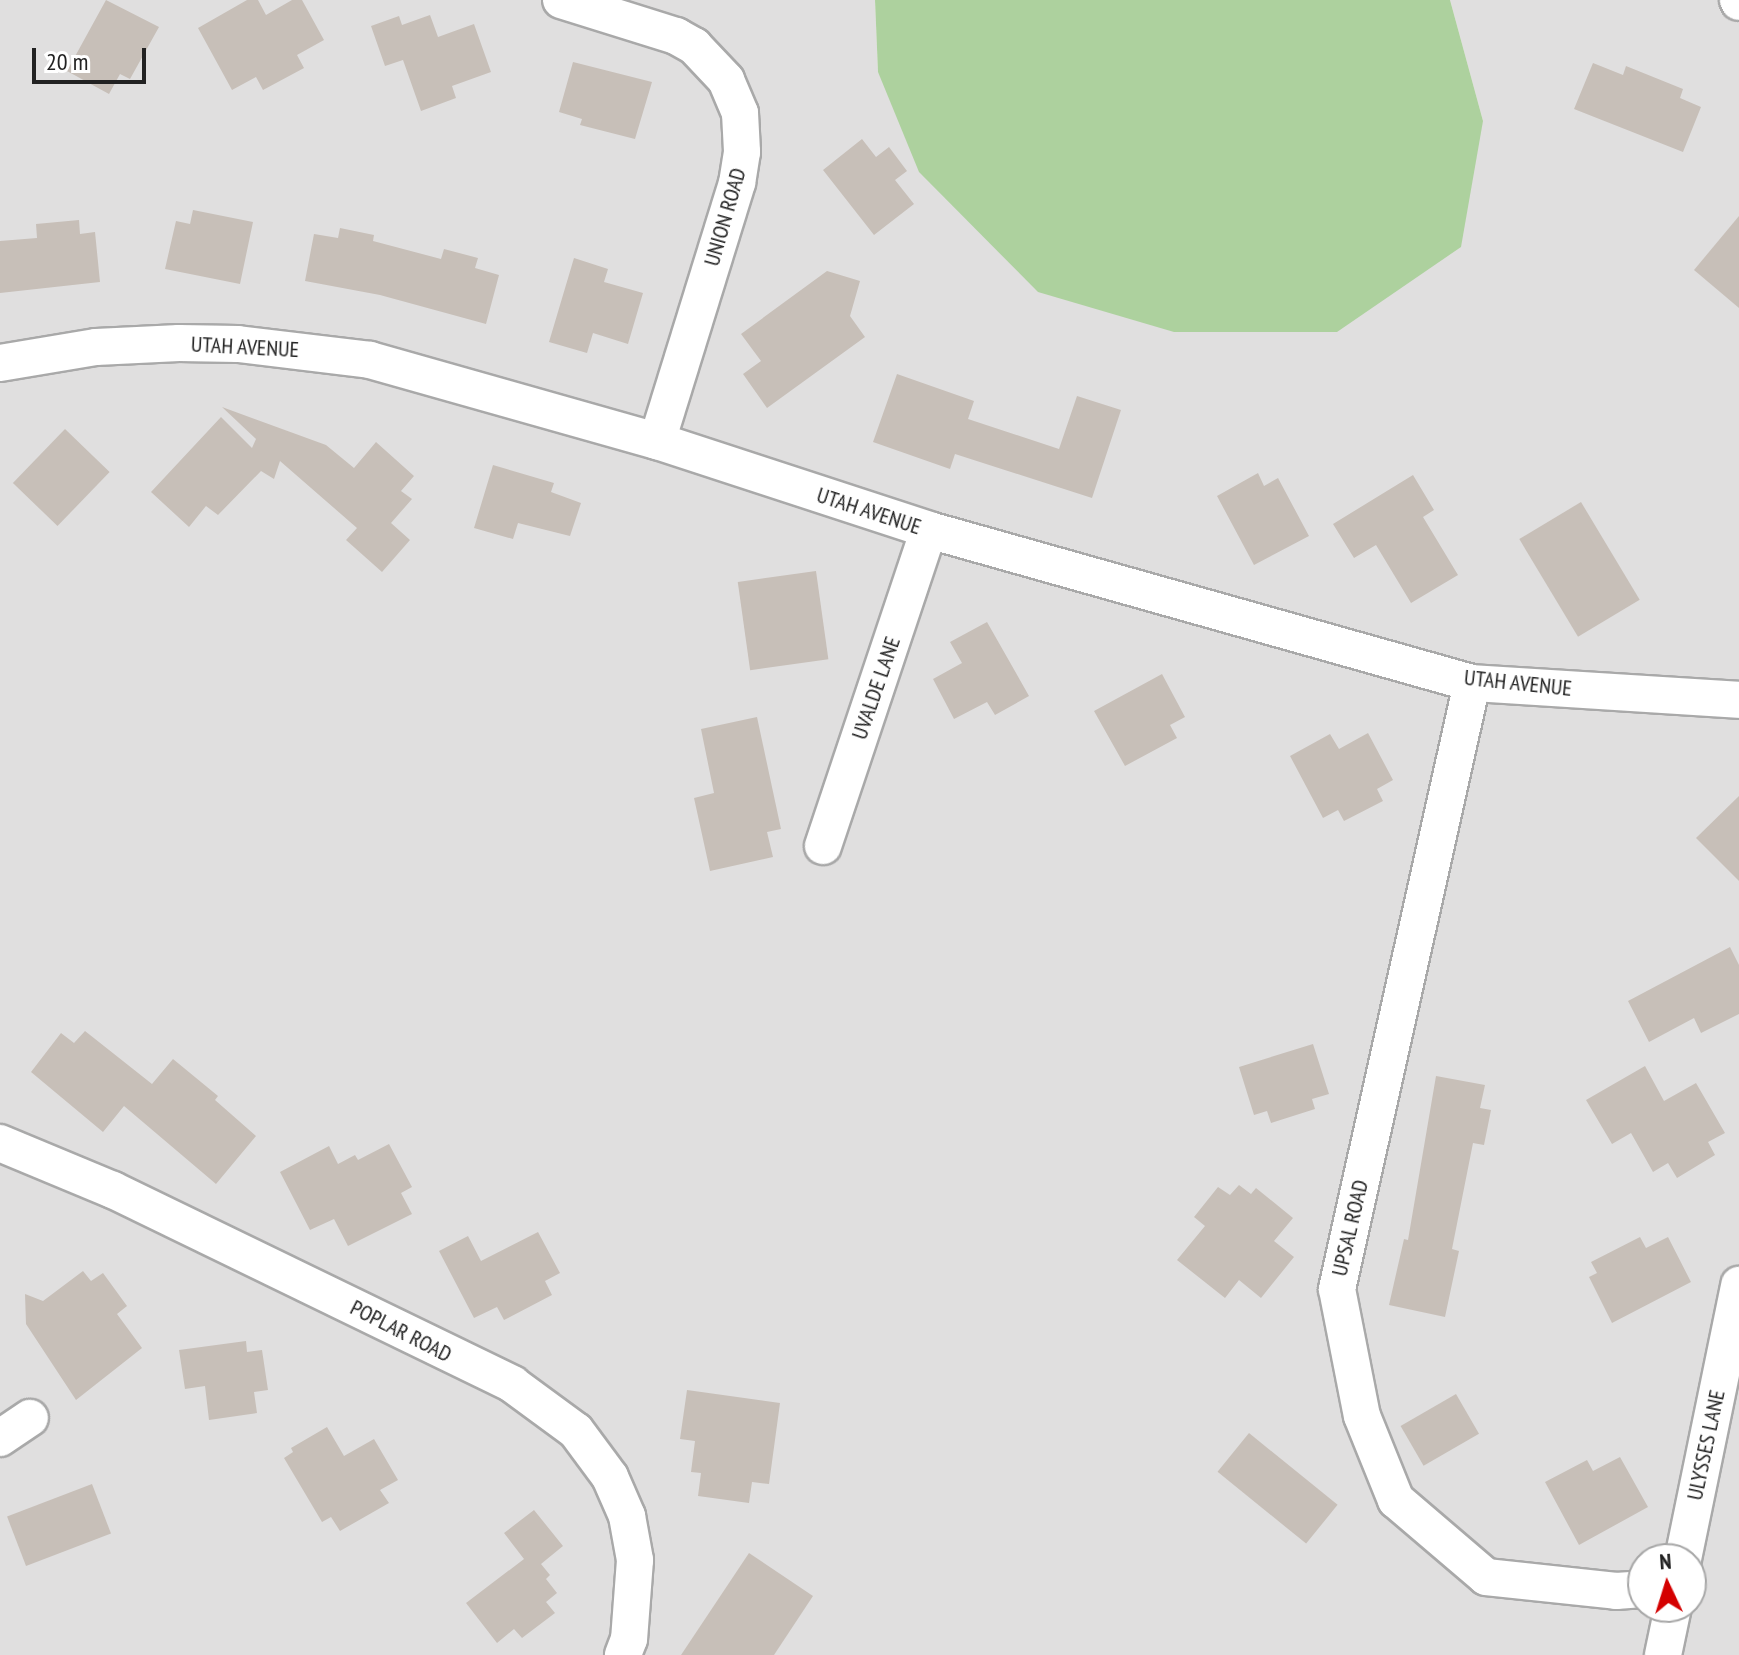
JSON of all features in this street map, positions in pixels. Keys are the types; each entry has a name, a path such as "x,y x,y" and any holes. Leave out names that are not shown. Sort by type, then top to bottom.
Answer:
{"street":[{"name":"UNION ROAD","path":"561,0 676,36 694,46 726,80 740,113 742,152 734,197 657,441"},
{"name":"UTAH AVENUE","path":"0,363 96,347 238,344 307,350 396,365 657,441 929,530 1472,683 1739,700"},
{"name":"UVALDE LANE","path":"823,846 929,530"},
{"name":"UPSAL ROAD","path":"1472,683 1337,1289 1362,1416 1396,1500 1486,1577 1627,1590"},
{"name":"POPLAR ROAD","path":"0,1143 113,1190 512,1384 576,1431 610,1477 627,1516 635,1560 629,1639 623,1655"},
{"name":"ULYSSES LANE","path":"1686,1543 1739,1285"},
{"path":"0,1438 30,1418"},
{"path":"1663,1655 1670,1623"}],"shaded area":[{"path":"0,0 875,0 878,72 1483,121 1450,0 1739,0 1739,1655 0,1655"}],"green space":[{"path":"875,0 1450,0 1483,121 1461,247 1337,332 1174,332 1038,292 919,172 878,72"}],"building":[{"path":"106,0 159,27 130,79 120,74 109,94 67,71"},
{"path":"247,0 258,0 266,15 292,0 302,0 324,40 297,55 304,68 263,90 256,77 232,90 198,28"},
{"path":"430,15 438,37 474,24 491,72 452,86 456,98 421,111 403,60 385,66 371,26 399,16 402,25"},
{"path":"573,62 652,82 635,139 580,125 582,119 559,112"},
{"path":"1593,63 1623,75 1626,66 1683,89 1680,98 1701,107 1683,152 1574,109"},
{"path":"862,139 876,157 889,147 907,171 895,180 914,204 874,235 823,170"},
{"path":"193,210 253,222 240,284 165,269 176,221 190,224"},
{"path":"1739,216 1739,308 1694,270"},
{"path":"79,220 80,234 95,232 100,282 0,293 0,241 37,238 36,224"},
{"path":"340,228 374,235 373,241 441,259 444,249 478,258 475,268 499,275 486,324 380,295 305,281 314,234 338,238"},
{"path":"574,258 608,269 604,282 643,293 628,344 593,333 587,353 549,342"},
{"path":"827,271 860,281 850,316 865,337 767,408 743,374 761,361 741,334"},
{"path":"897,374 974,401 968,419 1059,449 1077,396 1121,410 1092,498 955,454 950,469 873,442"},
{"path":"222,407 326,445 354,468 376,442 414,476 401,491 412,499 391,523 410,540 382,572 346,540 357,528 280,461 274,479 261,471 218,515 206,506 189,527 151,492 221,417 252,448 256,439"},
{"path":"65,429 110,472 57,526 13,483"},
{"path":"493,465 554,483 551,492 581,503 570,536 518,523 513,539 474,528"},
{"path":"1258,473 1264,486 1278,478 1309,536 1254,565 1217,496"},
{"path":"1413,475 1434,510 1423,517 1458,575 1411,603 1376,545 1354,558 1333,524"},
{"path":"1581,502 1640,600 1578,637 1519,539"},
{"path":"816,571 828,659 750,670 738,582"},
{"path":"987,622 1029,696 995,715 987,702 954,719 933,679 962,663 950,642"},
{"path":"1162,674 1185,717 1170,725 1177,738 1125,766 1094,711"},
{"path":"757,717 781,829 767,832 773,857 710,871 694,798 714,793 701,729"},
{"path":"1368,733 1393,780 1377,789 1383,801 1344,821 1338,810 1323,818 1290,756 1330,734 1339,749"},
{"path":"1739,796 1739,881 1696,838"},
{"path":"1730,947 1739,965 1739,1014 1701,1033 1694,1018 1649,1042 1628,1001"},
{"path":"85,1031 152,1084 173,1059 218,1096 215,1100 256,1136 216,1184 124,1106 103,1132 31,1072 61,1033 74,1043"},
{"path":"1313,1044 1329,1094 1312,1099 1315,1109 1271,1123 1267,1111 1254,1115 1239,1067"},
{"path":"1645,1066 1664,1101 1696,1083 1725,1133 1708,1142 1715,1155 1677,1178 1668,1163 1653,1172 1631,1133 1612,1144 1586,1100"},
{"path":"1436,1076 1485,1085 1480,1108 1491,1110 1484,1145 1473,1143 1452,1249 1459,1251 1445,1317 1389,1305 1404,1239 1408,1240"},
{"path":"389,1144 412,1187 401,1193 412,1214 348,1246 334,1219 310,1230 280,1172 329,1146 338,1164 355,1155 358,1160"},
{"path":"1239,1185 1251,1194 1256,1188 1293,1218 1274,1241 1294,1257 1261,1298 1239,1280 1225,1298 1177,1260 1205,1226 1194,1217 1218,1187 1230,1195"},
{"path":"538,1232 560,1273 545,1281 552,1295 504,1320 497,1307 474,1318 439,1251 468,1236 481,1261"},
{"path":"1640,1237 1646,1248 1668,1237 1691,1282 1612,1323 1589,1277 1597,1273 1591,1262"},
{"path":"83,1271 91,1281 103,1273 127,1306 117,1314 142,1348 76,1400 26,1324 25,1294 43,1301"},
{"path":"246,1341 247,1352 262,1350 268,1390 254,1392 257,1413 209,1420 205,1386 185,1389 179,1350"},
{"path":"687,1390 780,1403 769,1484 752,1482 749,1503 698,1496 701,1473 691,1472 695,1441 680,1439"},
{"path":"1456,1394 1479,1434 1424,1466 1401,1426"},
{"path":"327,1427 344,1456 374,1439 398,1480 380,1490 389,1503 340,1531 331,1517 322,1522 284,1458 293,1452 291,1448"},
{"path":"1249,1433 1338,1505 1306,1544 1218,1472"},
{"path":"1620,1457 1648,1507 1579,1545 1545,1482 1587,1460 1593,1471"},
{"path":"92,1484 111,1533 26,1566 7,1517"},
{"path":"534,1510 563,1546 541,1564 550,1575 546,1579 557,1593 546,1602 555,1613 522,1638 514,1629 497,1643 466,1603 524,1559 504,1533"},
{"path":"749,1553 813,1596 774,1655 681,1655"}]}
